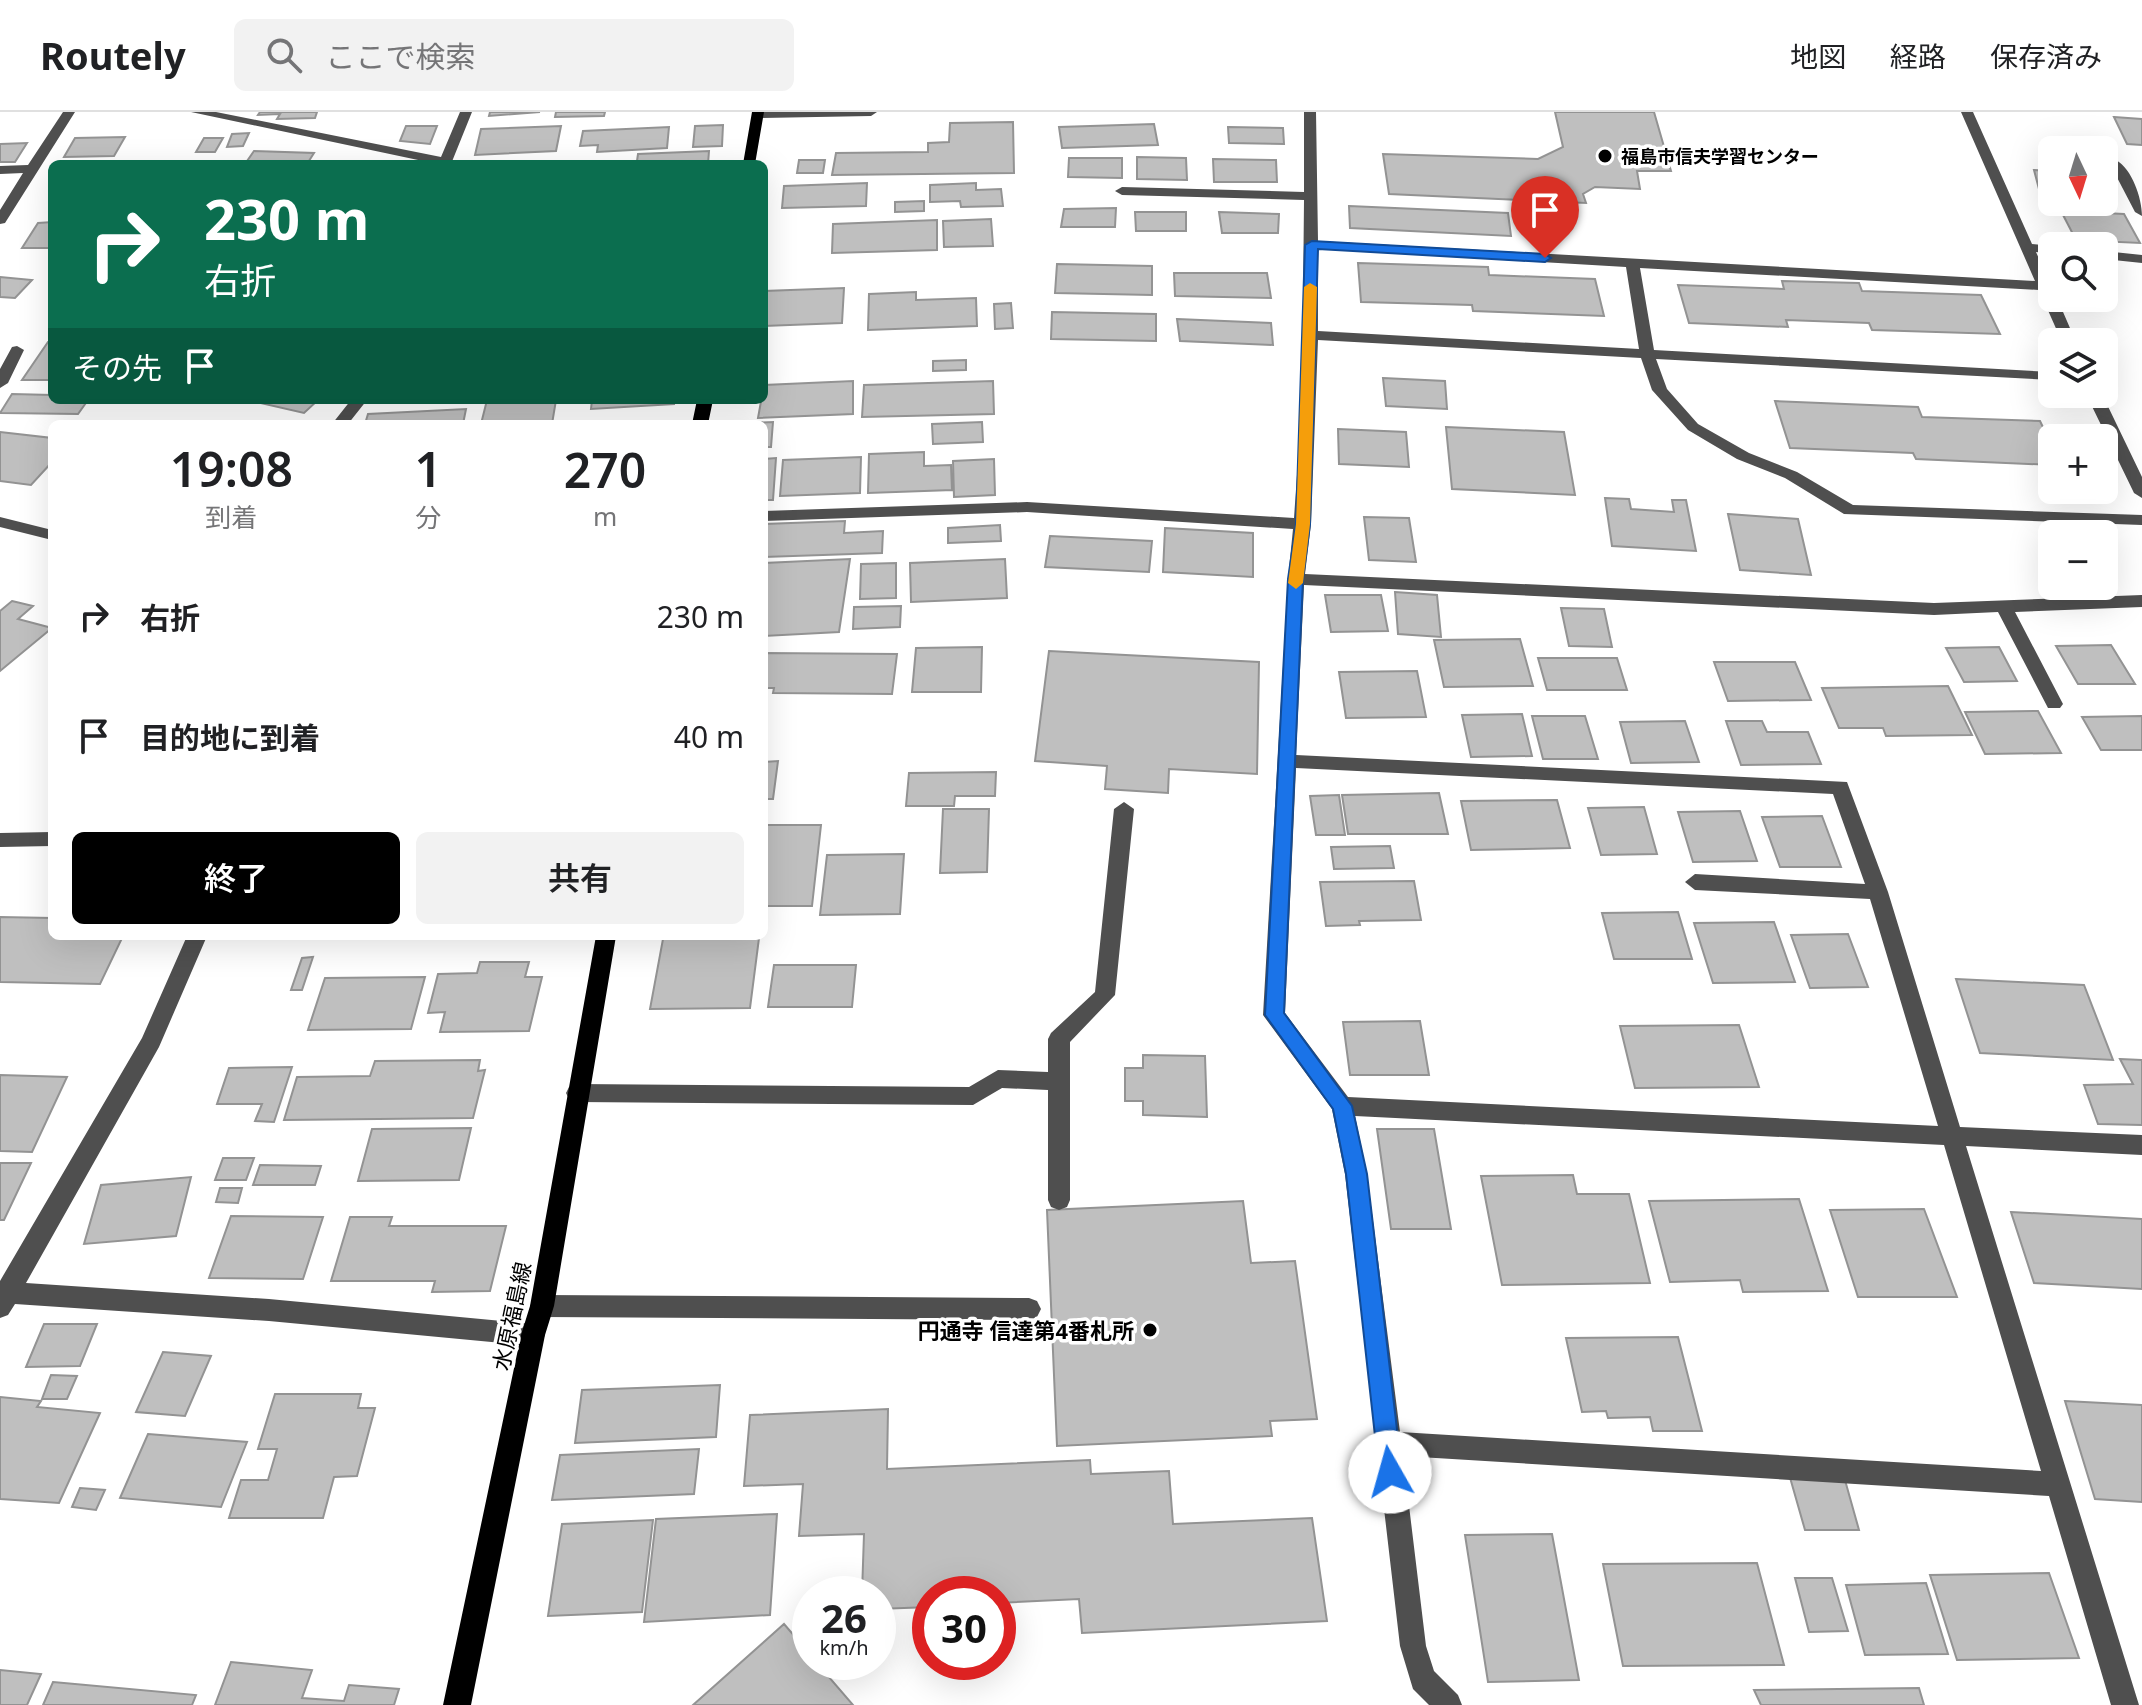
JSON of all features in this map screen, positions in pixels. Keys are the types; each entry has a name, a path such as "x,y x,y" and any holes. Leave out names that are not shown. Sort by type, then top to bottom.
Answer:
{"main road":[{"path":"750,160 758,113"},
{"name":"水原福島線","path":"457,1705 533,1335 542,1306 605,940"}],"street":[{"path":"0,220 69,112"},
{"path":"197,112 430,160"},
{"path":"446,160 466,112"},
{"path":"758,113 871,112"},
{"path":"1310,112 1312,245 1303,524 1296,579 1274,1015 1342,1106 1356,1174 1413,1646 1423,1679 1448,1705"},
{"path":"1967,112 2038,277"},
{"path":"2118,168 2142,212"},
{"path":"0,170 35,169"},
{"path":"1122,191 1310,196"},
{"path":"1312,245 2038,286"},
{"path":"2025,247 2038,248"},
{"path":"2118,256 2142,259"},
{"path":"1632,263 1647,354 1668,403 1693,427 1743,456 1791,475 1850,510 2142,520"},
{"path":"1309,335 2038,375"},
{"path":"0,383 17,350"},
{"path":"343,420 356,404"},
{"path":"2101,408 2142,493"},
{"path":"768,516 1027,507 1303,524"},
{"path":"0,522 48,534"},
{"path":"1296,579 1934,609 2142,601"},
{"path":"2003,606 2054,704"},
{"path":"1288,761 1840,787 1878,892 1949,1136 2125,1705"},
{"path":"1059,1200 1059,1039 1105,995 1124,809"},
{"path":"0,840 48,839"},
{"path":"1695,882 1878,892"},
{"path":"195,940 151,1041 3,1297 269,1310 533,1335"},
{"path":"577,1093 973,1096 998,1079 1058,1081"},
{"path":"1342,1106 2142,1145"},
{"path":"542,1306 1029,1309"},
{"path":"1387,1443 2056,1484"}],"building":[{"path":"260,112 317,112 315,118 277,119 280,114 258,115"},
{"path":"490,112 540,112 489,116"},
{"path":"556,112 605,112 604,116 555,117"},
{"name":"福島市信夫学習センター","path":"1555,112 1654,112 1671,171 1637,171 1640,189 1595,187 1583,194 1586,203 1389,194 1383,154 1538,159 1563,147"},
{"path":"2114,117 2142,119 2142,145 2127,144"},
{"path":"1013,122 1014,173 832,175 836,153 928,152 928,143 949,142 950,123"},
{"path":"1154,124 1158,145 1062,148 1059,127"},
{"path":"723,125 722,146 693,147 695,126"},
{"path":"406,126 437,126 430,144 400,141"},
{"path":"561,126 556,151 475,155 481,129"},
{"path":"669,127 667,148 597,152 598,145 580,146 583,131"},
{"path":"1228,127 1283,128 1284,144 1229,143"},
{"path":"249,133 243,146 227,147 232,134"},
{"path":"125,137 114,156 64,157 75,138"},
{"path":"204,138 223,138 215,152 196,152"},
{"path":"27,143 15,162 0,162 0,144"},
{"path":"254,151 314,153 310,160 248,160"},
{"path":"709,151 708,160 637,160 638,154"},
{"path":"1137,157 1186,158 1187,180 1137,179"},
{"path":"1069,158 1122,158 1122,178 1068,177"},
{"path":"1213,159 1276,160 1277,182 1214,182"},
{"path":"799,160 825,160 823,173 797,173"},
{"path":"867,183 866,206 782,208 784,186"},
{"path":"976,183 976,190 1001,189 1003,206 961,207 960,201 930,202 930,185"},
{"path":"924,201 924,211 895,212 895,202"},
{"path":"1349,206 1508,213 1511,236 1350,228"},
{"path":"1116,208 1115,227 1061,227 1064,209"},
{"path":"1135,212 1186,212 1186,231 1136,231"},
{"path":"1219,212 1279,214 1278,233 1222,233"},
{"path":"2124,214 2140,243 2118,242 2118,232 2072,232 2064,216"},
{"path":"991,219 993,246 944,247 943,221"},
{"path":"937,220 937,250 832,253 833,224"},
{"path":"48,222 48,248 22,248 38,223"},
{"path":"1358,263 1488,267 1489,275 1595,279 1604,316 1473,311 1472,305 1361,302"},
{"path":"1057,264 1152,266 1152,295 1055,293"},
{"path":"1174,273 1267,273 1271,298 1175,296"},
{"path":"0,277 32,280 15,298 0,297"},
{"path":"1782,281 1859,283 1862,291 1981,295 2000,334 1872,330 1869,323 1786,320 1788,327 1689,323 1678,285 1784,289"},
{"path":"844,288 842,323 768,326 768,291"},
{"path":"916,292 916,300 976,298 977,326 868,330 869,294"},
{"path":"1011,303 1013,328 995,329 994,304"},
{"path":"1052,312 1156,314 1156,341 1051,339"},
{"path":"1177,319 1271,323 1273,345 1180,341"},
{"path":"48,342 48,380 22,380"},
{"path":"966,360 966,370 933,371 933,361"},
{"path":"1383,378 1445,381 1447,409 1386,406"},
{"path":"853,381 853,414 758,418 761,404 768,404 768,385"},
{"path":"993,381 994,414 862,417 864,385"},
{"path":"12,394 48,395 48,404 85,404 78,414 0,413"},
{"path":"1775,401 1918,407 1922,417 2040,421 2041,424 2038,424 2038,464 1916,459 1913,453 1790,448"},
{"path":"265,404 314,404 304,413"},
{"path":"486,404 555,404 553,420 482,420"},
{"path":"592,404 674,404 591,409"},
{"path":"466,409 464,420 366,420 368,414"},
{"path":"768,422 773,422 771,447 768,447"},
{"path":"982,422 983,442 933,444 932,424"},
{"path":"1446,427 1564,432 1575,495 1452,489"},
{"path":"1338,429 1406,432 1409,467 1339,464"},
{"path":"0,432 48,438 48,466 31,485 0,481"},
{"path":"924,452 924,466 951,465 952,490 868,493 869,454"},
{"path":"861,457 860,493 780,496 783,460"},
{"path":"776,458 773,500 768,500 768,459"},
{"path":"994,459 995,495 954,497 953,461"},
{"path":"1605,498 1629,499 1631,509 1674,512 1672,500 1686,500 1696,551 1612,546"},
{"path":"1728,514 1798,519 1811,575 1740,570"},
{"path":"1364,517 1409,518 1416,562 1369,560"},
{"path":"845,521 844,533 883,531 882,553 768,557 768,524"},
{"path":"1000,525 1001,541 948,543 948,528"},
{"path":"1165,528 1253,533 1253,577 1163,572"},
{"path":"1050,536 1152,541 1149,572 1045,567"},
{"path":"850,559 839,632 768,636 768,563"},
{"path":"1005,559 1007,598 911,602 910,563"},
{"path":"896,563 896,598 860,599 861,564"},
{"path":"1395,592 1437,595 1441,637 1398,634"},
{"path":"1325,595 1381,595 1388,631 1331,632"},
{"path":"12,601 33,606 18,619 48,627 48,631 0,671 0,611"},
{"path":"901,606 900,627 853,629 854,607"},
{"path":"1561,608 1604,609 1612,647 1569,646"},
{"path":"1520,639 1533,686 1444,687 1434,640"},
{"path":"2111,645 2135,684 2078,684 2056,646"},
{"path":"982,647 981,692 912,692 916,648"},
{"path":"1999,647 2017,681 1964,682 1946,648"},
{"path":"1049,651 1259,662 1257,774 1169,769 1168,793 1105,789 1107,766 1035,761"},
{"path":"768,653 897,654 892,694 773,693 774,688 768,688"},
{"path":"1538,658 1617,658 1627,690 1547,690"},
{"path":"1714,662 1795,662 1811,700 1728,701"},
{"path":"1417,671 1426,717 1346,718 1339,672"},
{"path":"1948,686 1972,735 1886,736 1883,728 1839,728 1822,688"},
{"path":"2038,711 2061,753 1985,754 1965,712"},
{"path":"1522,714 1532,756 1471,757 1462,715"},
{"path":"1532,716 1585,716 1598,759 1543,759"},
{"path":"2142,716 2142,750 2101,750 2082,717"},
{"path":"1685,721 1699,762 1631,763 1620,722"},
{"path":"1726,721 1762,721 1767,732 1808,732 1821,764 1741,765"},
{"path":"778,761 773,799 768,799 768,762"},
{"path":"996,772 995,796 955,796 954,806 906,806 909,773"},
{"path":"1439,793 1448,834 1348,834 1342,795"},
{"path":"1339,795 1345,835 1316,835 1310,796"},
{"path":"1557,800 1570,848 1471,850 1461,801"},
{"path":"1644,807 1657,854 1601,855 1588,808"},
{"path":"943,809 989,809 987,872 940,873"},
{"path":"1740,811 1757,861 1693,862 1678,812"},
{"path":"1822,816 1841,867 1780,867 1762,817"},
{"path":"768,825 821,825 812,906 768,906"},
{"path":"1390,846 1394,868 1334,869 1331,847"},
{"path":"904,854 900,914 820,915 827,855"},
{"path":"1414,881 1421,920 1359,921 1360,925 1326,926 1320,882"},
{"path":"1678,912 1692,959 1614,959 1602,913"},
{"path":"0,917 48,918 48,940 121,940 100,984 0,982"},
{"path":"1774,922 1795,982 1713,983 1694,923"},
{"path":"1848,934 1868,987 1810,988 1791,935"},
{"path":"663,940 759,940 750,1008 650,1009"},
{"path":"313,957 302,990 291,990 302,958"},
{"path":"480,962 529,962 525,977 542,977 529,1031 440,1032 445,1012 428,1013 438,974 477,973"},
{"path":"774,965 856,965 852,1007 768,1007"},
{"path":"425,977 411,1029 308,1030 325,978"},
{"path":"1956,979 2084,985 2113,1060 1980,1053"},
{"path":"1420,1021 1429,1075 1350,1075 1343,1022"},
{"path":"1739,1025 1759,1087 1635,1088 1620,1026"},
{"path":"1143,1055 1205,1056 1207,1117 1143,1115 1143,1101 1125,1101 1125,1068 1143,1068"},
{"path":"2120,1059 2142,1060 2142,1125 2098,1124 2084,1085 2133,1084"},
{"path":"480,1060 478,1071 485,1070 473,1118 284,1120 297,1077 370,1076 375,1061"},
{"path":"292,1067 274,1122 255,1121 262,1104 217,1104 229,1068"},
{"path":"0,1075 67,1077 32,1152 0,1151"},
{"path":"471,1128 459,1180 358,1181 372,1129"},
{"path":"1377,1129 1434,1129 1451,1229 1391,1229"},
{"path":"223,1158 254,1158 246,1180 215,1180"},
{"path":"0,1163 31,1163 4,1220 0,1220"},
{"path":"260,1165 321,1166 315,1185 253,1185"},
{"path":"1573,1175 1577,1194 1629,1194 1650,1283 1502,1285 1481,1176"},
{"path":"191,1177 176,1236 84,1244 101,1185"},
{"path":"220,1188 242,1188 238,1203 216,1202"},
{"path":"1799,1199 1828,1291 1743,1292 1740,1280 1670,1282 1649,1201"},
{"path":"1243,1201 1251,1263 1295,1261 1317,1419 1270,1421 1272,1436 1057,1446 1047,1210"},
{"path":"1924,1209 1957,1297 1858,1297 1830,1210"},
{"path":"2011,1212 2142,1219 2142,1289 2034,1283"},
{"path":"231,1216 323,1217 303,1279 209,1278"},
{"path":"350,1217 392,1217 389,1226 506,1226 490,1291 432,1292 435,1281 331,1281"},
{"path":"44,1324 97,1324 80,1366 26,1367"},
{"path":"1678,1337 1702,1431 1653,1431 1650,1417 1608,1418 1606,1411 1582,1412 1566,1338"},
{"path":"163,1352 211,1356 185,1416 136,1412"},
{"path":"51,1375 77,1376 67,1399 42,1399"},
{"path":"720,1385 716,1437 575,1443 582,1390"},
{"path":"275,1394 361,1394 358,1408 375,1408 357,1476 334,1477 323,1518 229,1518 241,1480 268,1480 277,1449 258,1449"},
{"path":"0,1397 41,1401 37,1407 100,1413 59,1503 0,1499"},
{"path":"2065,1401 2142,1405 2142,1502 2095,1499"},
{"path":"888,1409 887,1469 1090,1460 1091,1474 1169,1471 1173,1524 1312,1518 1327,1621 1082,1633 1079,1599 1016,1602 1016,1576 912,1576 912,1608 896,1608 896,1576 863,1576 864,1534 799,1536 803,1484 744,1486 750,1415"},
{"path":"148,1434 247,1442 221,1507 120,1498"},
{"path":"699,1449 694,1494 552,1500 560,1455"},
{"path":"1843,1473 1859,1530 1805,1530 1789,1474"},
{"path":"80,1488 105,1490 96,1510 72,1507"},
{"path":"777,1514 770,1615 644,1622 656,1519"},
{"path":"653,1520 642,1612 548,1616 562,1524"},
{"path":"1552,1534 1579,1680 1488,1682 1465,1535"},
{"path":"1757,1563 1784,1665 1623,1666 1603,1564"},
{"path":"2049,1573 2079,1658 1957,1660 1930,1575"},
{"path":"1795,1578 1832,1578 1848,1631 1809,1632"},
{"path":"1926,1583 1948,1654 1865,1655 1846,1585"},
{"path":"784,1624 792,1633 792,1680 831,1680 853,1705 693,1705"},
{"path":"231,1662 312,1670 302,1698 344,1701 349,1685 399,1689 394,1705 215,1705"},
{"path":"0,1670 41,1674 27,1705 0,1705"},
{"path":"53,1682 196,1695 192,1705 43,1705"},
{"path":"1919,1688 1924,1705 1761,1705 1754,1690"}],"slow traffic":[{"path":"1296,583 1303,524 1310,287"}],"place":[{"name":"福島市信夫学習センター","path":"1605,156"},
{"name":"円通寺 信達第4番札所","path":"1150,1330"}],"route":[{"path":"1390,1472 1356,1174 1342,1106 1274,1015 1296,579 1303,524 1312,245 1545,258"}]}
